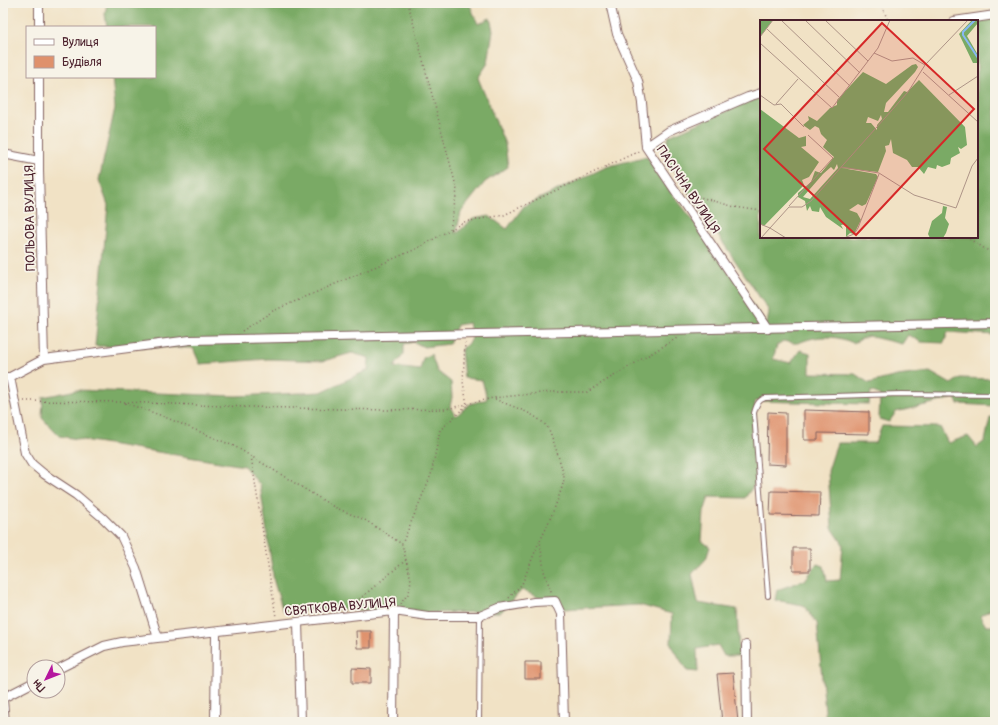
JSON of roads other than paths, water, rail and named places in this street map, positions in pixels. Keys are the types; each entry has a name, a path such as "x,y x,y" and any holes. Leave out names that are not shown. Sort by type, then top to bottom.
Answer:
{"street":[{"path":"39,3 39,26"},
{"name":"ПАСІЧНА ВУЛИЦЯ","path":"610,3 617,34 638,81 642,103 646,147 768,329"},
{"path":"961,20 995,15"},
{"name":"ПОЛЬОВА ВУЛИЦЯ","path":"39,78 39,161 44,359"},
{"path":"646,147 670,131 748,97 760,93"},
{"path":"3,154 39,161"},
{"path":"158,638 136,568 121,536 76,495 44,474 32,464 25,453 21,439 16,401 7,377 44,359 190,340 768,329 995,323"},
{"name":"СВЯТКОВА ВУЛИЦЯ","path":"66,665 104,646 158,638 394,611 428,616 480,616 499,608 534,602 555,601 561,614 564,722"},
{"path":"393,722 394,611"},
{"path":"298,622 301,722"},
{"path":"215,722 216,632"},
{"path":"746,644 747,722"},
{"path":"5,722 3,699 26,686"}],"lane":[{"path":"768,596 754,413 756,405 761,399 900,394 995,395"},
{"path":"479,722 480,616"}]}
